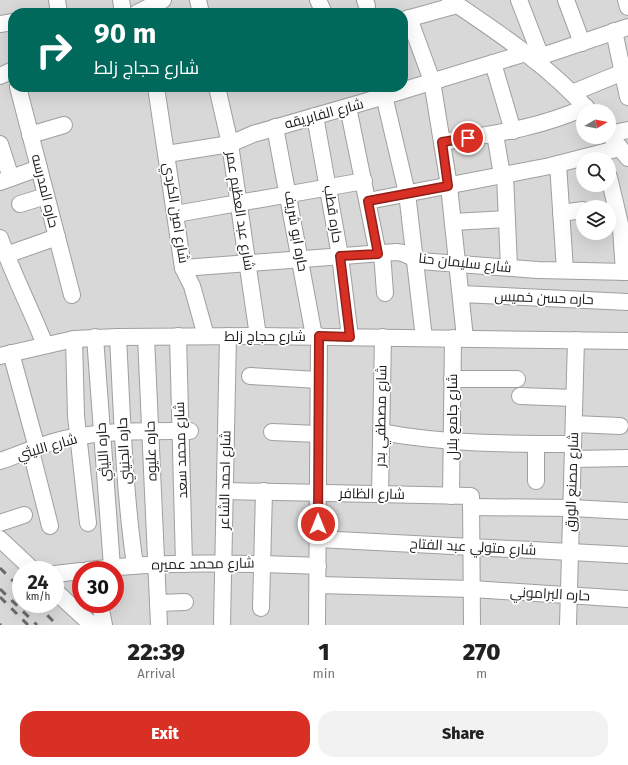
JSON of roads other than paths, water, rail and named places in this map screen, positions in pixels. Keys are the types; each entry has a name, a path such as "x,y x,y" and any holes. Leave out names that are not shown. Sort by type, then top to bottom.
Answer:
{"street":[{"path":"149,8 164,0"},
{"path":"518,0 533,56"},
{"path":"566,0 582,42"},
{"path":"626,0 628,7"},
{"path":"408,18 453,2 533,56 582,104"},
{"name":"شارع جامع بلال","path":"408,24 432,81 453,222 461,294 459,338 452,379 452,496"},
{"path":"621,29 628,98"},
{"name":"شارع الفابريقه","path":"408,86 493,63 533,56 621,29"},
{"path":"493,63 514,131"},
{"path":"572,93 625,71"},
{"name":"حاره المدرسه","path":"19,92 72,296"},
{"name":"شارع امين الكردي","path":"157,92 183,268 192,286 206,336"},
{"name":"شارع عبد العظيم عمر","path":"218,92 230,144 258,336"},
{"path":"383,92 407,193 424,338"},
{"name":"شارع الفابريقه","path":"167,154 230,144 253,134 275,127 348,107 383,92"},
{"path":"348,107 380,254 385,293"},
{"path":"442,142 514,131 544,124 576,113"},
{"name":"حاره قطب","path":"315,116 329,187 340,256 350,337"},
{"path":"30,135 64,126"},
{"name":"حاره ابو شريف","path":"275,127 317,336 317,625"},
{"path":"616,133 628,130"},
{"path":"495,134 503,175 509,267"},
{"path":"616,143 624,153"},
{"path":"0,144 6,180 39,168"},
{"path":"368,201 576,161"},
{"path":"558,164 565,270"},
{"path":"176,214 364,181"},
{"path":"614,192 618,206 626,272"},
{"path":"20,204 46,196"},
{"path":"561,212 576,211"},
{"path":"453,222 507,219"},
{"path":"6,255 56,237"},
{"path":"0,238 14,276 27,299 45,345"},
{"name":"شارع سليمان حنا","path":"183,268 340,256 403,253 415,259 457,263 565,270 626,272"},
{"name":"حاره حسن خميس","path":"461,294 628,302"},
{"name":"شارع محمد سعد","path":"178,336 186,431 184,564"},
{"name":"شارع احمد الشاعر","path":"222,625 228,336"},
{"name":"شارع حجاج زلط","path":"6,354 74,339 94,337 317,336 628,341"},
{"name":"حاره الليثي","path":"94,337 111,561"},
{"name":"حاره الجنيني","path":"118,337 129,526 135,565"},
{"name":"حاره عليوه","path":"146,337 159,625"},
{"name":"شارع مصطفي بدر","path":"380,494 382,337"},
{"path":"74,339 78,437 88,523"},
{"name":"شارع مصنع الورق","path":"568,625 576,340"},
{"path":"6,354 34,449 50,526"},
{"path":"250,376 318,380"},
{"path":"452,379 517,378"},
{"path":"520,396 574,398"},
{"path":"574,424 620,426"},
{"name":"شارع الليثي","path":"0,461 34,449 78,437 123,432 186,431"},
{"path":"272,432 318,434"},
{"path":"381,432 428,440 536,444 573,451 628,458"},
{"path":"536,444 536,481"},
{"name":"شارع الظافر","path":"225,490 452,496 471,502 628,511"},
{"path":"261,608 264,491"},
{"path":"471,502 472,625"},
{"path":"0,523 24,515"},
{"path":"0,539 23,561"},
{"name":"شارع متولي عبد الفتاح","path":"318,539 628,555"},
{"name":"شارع محمد عميره","path":"124,566 224,562 318,566"},
{"name":"حاره البراموني","path":"318,585 472,589 569,594 628,599"},
{"path":"64,599 92,625"},
{"path":"158,603 185,602"},
{"path":"102,613 104,625"}],"railway":[{"path":"0,568 12,580"},
{"path":"0,589 37,625"},
{"path":"0,597 28,625"},
{"path":"45,613 57,625"}]}
